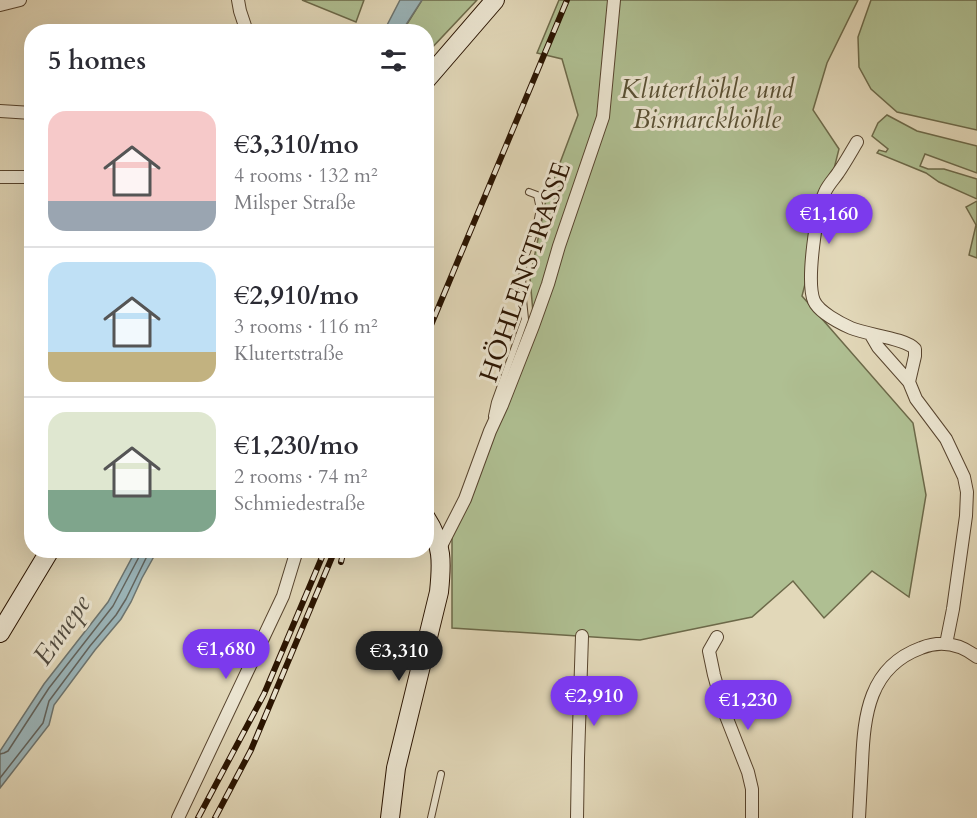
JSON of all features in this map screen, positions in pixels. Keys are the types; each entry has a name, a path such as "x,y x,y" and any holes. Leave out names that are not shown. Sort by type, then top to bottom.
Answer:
{"street":[{"path":"0,5 20,0"},
{"path":"238,0 244,24"},
{"path":"434,71 495,0"},
{"name":"HÖHLENSTRASSE","path":"440,548 465,499 548,284 603,117 614,0"},
{"path":"0,111 24,112"},
{"path":"857,142 825,193 817,221 810,286 820,310 842,324 910,344 915,349 915,356 909,382"},
{"path":"0,177 24,177"},
{"path":"871,334 878,347 909,382 916,399 946,439 964,477 967,492 966,516 946,644"},
{"path":"390,818 396,768 439,592 442,569 440,548 434,535"},
{"path":"0,633 45,558"},
{"path":"178,818 283,596 295,558"},
{"path":"578,818 582,636"},
{"path":"717,637 709,651 724,711 748,772 752,789 752,818"},
{"path":"859,818 863,732 872,693 884,674 902,658 921,648 940,643 960,646 977,657"}],"lane":[{"path":"490,431 495,402 525,318 522,290 523,262 536,228 540,209 537,195 530,192"},
{"path":"431,818 441,774"}],"green space":[{"path":"302,0 364,0 356,22"},
{"path":"422,0 477,0 434,46 434,24 407,24"},
{"name":"Kluterthöhle und Bismarckhöhle","path":"559,0 858,0 827,63 813,110 839,149 802,296 913,423 926,495 909,597 872,571 824,618 793,581 752,617 640,640 452,628 452,533 534,324 530,278 546,200 578,115 562,59 537,53"},
{"path":"871,0 977,0 977,130 897,112 871,89 859,67 858,37"},
{"path":"887,115 917,131 977,146 977,173 925,154 920,166 928,169 944,169 977,179 977,199 939,182 926,173 877,153 879,150 886,152 888,149 872,136 878,123"},
{"path":"977,201 977,258 969,255 976,225 966,207"}],"water":[{"path":"400,0 422,0 407,24 388,24"},
{"path":"132,558 153,558 121,619 54,705 49,725 0,788 0,751 44,684 108,602"}],"railway":[{"path":"434,318 567,0"},
{"path":"198,818 264,694 322,558"},
{"path":"215,818 251,750 332,558"},
{"path":"341,562 342,558"}],"water label":[{"name":"Ennepe","path":"62,630"}]}
